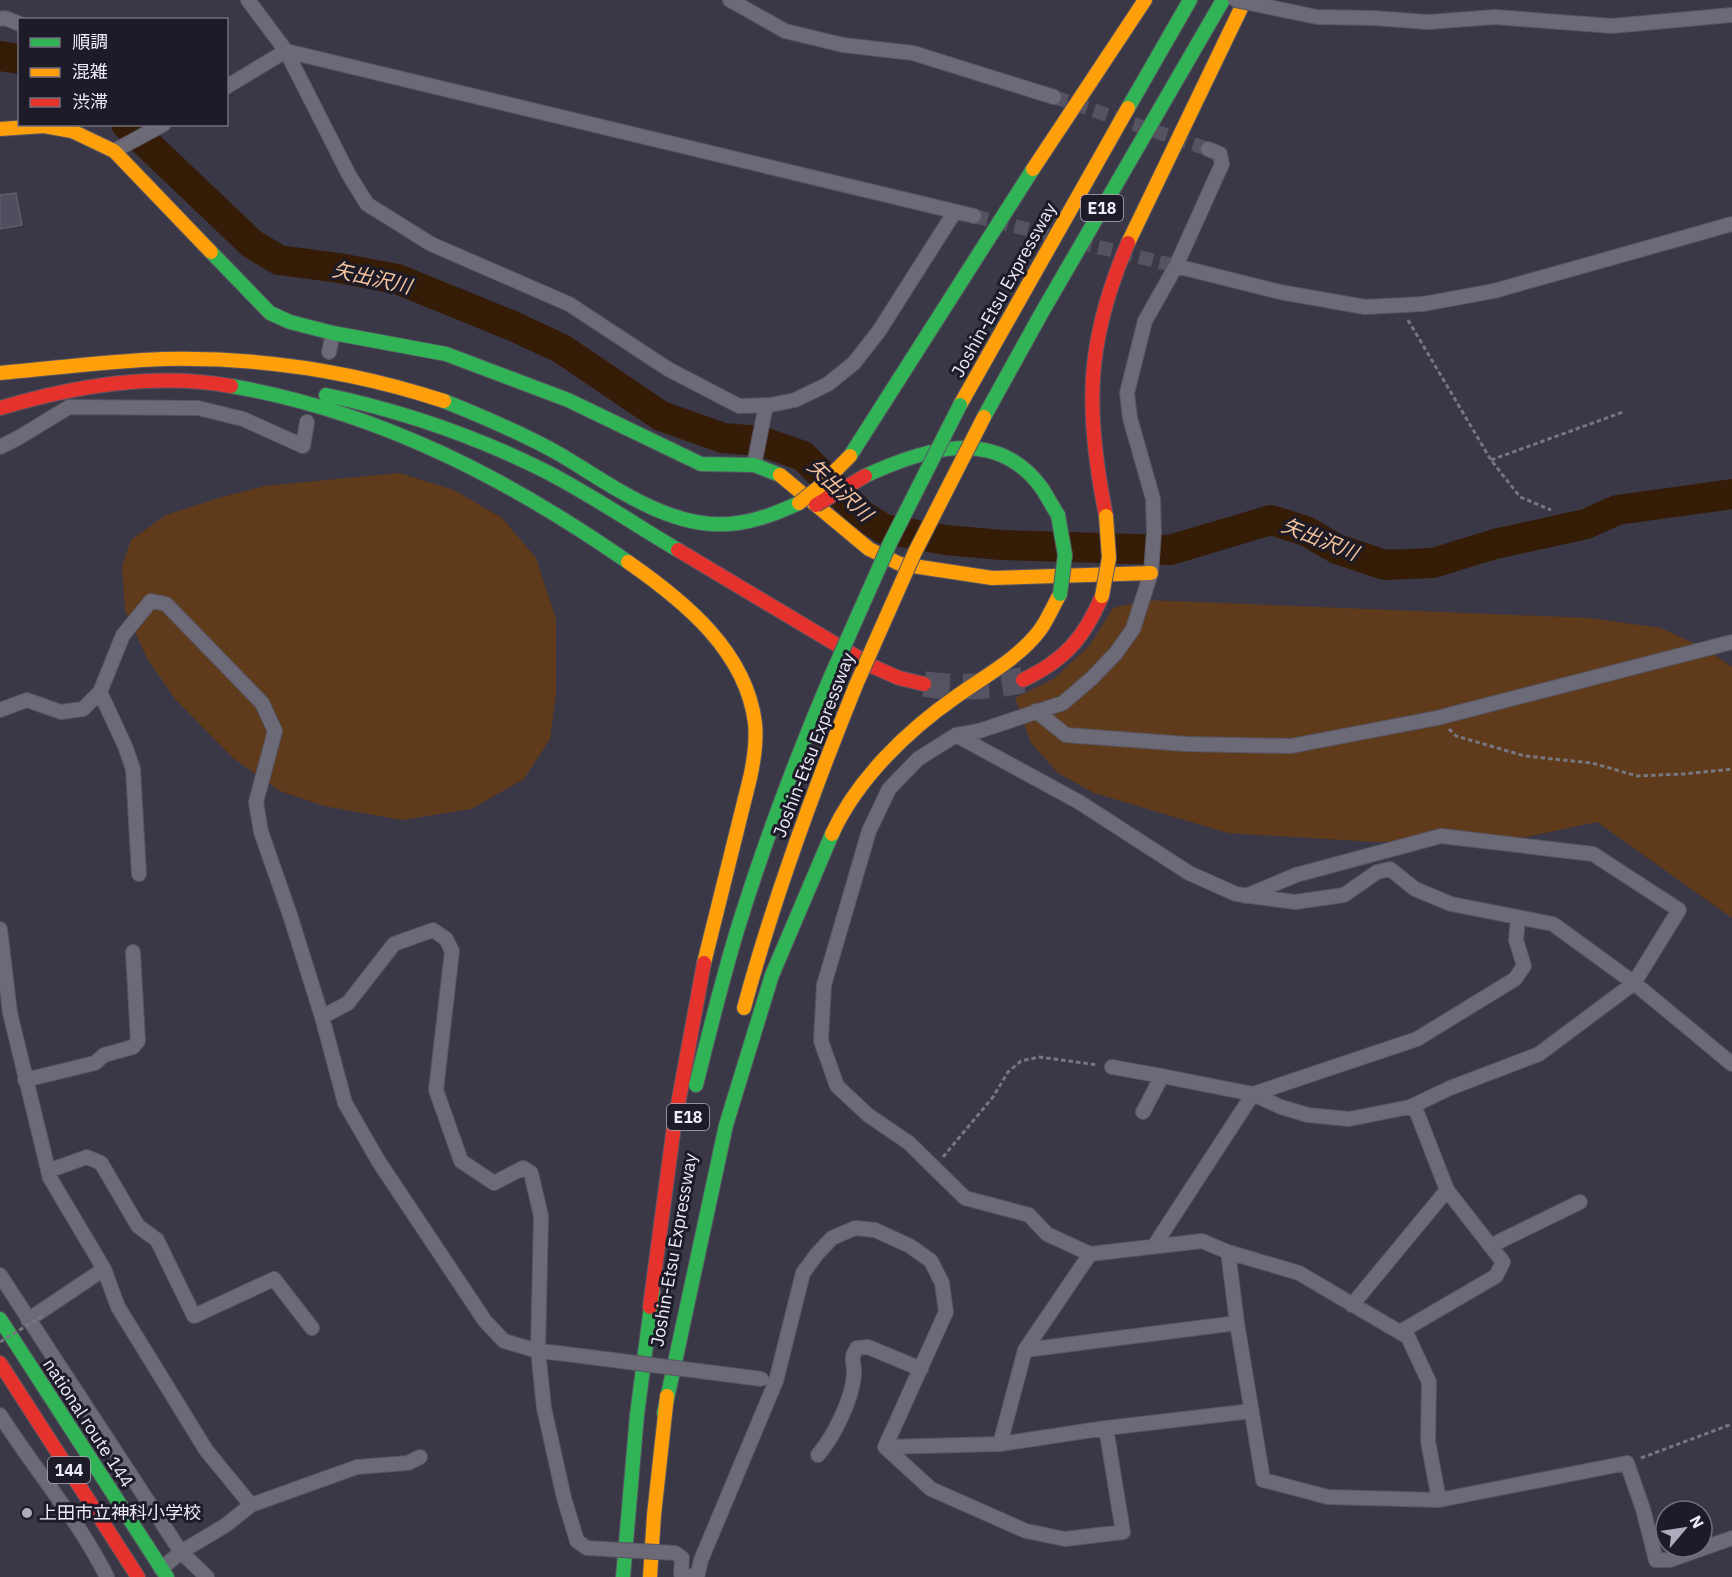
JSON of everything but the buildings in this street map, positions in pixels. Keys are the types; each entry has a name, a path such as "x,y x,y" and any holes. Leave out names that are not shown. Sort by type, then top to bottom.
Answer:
{"main road":[{"path":"0,373 134,361 236,360 289,365 385,384 477,414 569,460 632,497 684,519 710,525 737,527 762,525 785,519 802,506 850,456 1038,162 1145,0"},
{"name":"Joshin-Etsu Expressway","path":"622,1577 636,1415 650,1307 670,1198 692,1100 725,974 773,822 831,676 890,543 960,405 1190,0"},
{"name":"Joshin-Etsu Expressway","path":"741,1022 773,908 824,762 915,552 984,417 1041,314 1223,0"},
{"path":"1023,680 1046,670 1066,655 1088,626 1102,596 1109,558 1106,516 1092,431 1093,373 1100,320 1110,289 1146,203 1245,0"},
{"path":"0,129 44,126 72,131 119,149 270,313 290,322 333,333 446,354 568,400 701,464 755,460 778,473 869,549 900,564 992,578 1152,566"},
{"path":"0,408 78,387 150,380 258,384 362,402 412,415 457,431 547,472 874,667 899,678 924,684"},
{"path":"201,381 252,390 350,416 453,457 505,482 597,539 680,602 726,650 739,672 755,723 755,750 750,780 719,896 692,1020 662,1204 650,1307"},
{"path":"664,1413 726,1125 754,1029 789,934 834,830 850,801 888,754 930,715 1006,662 1040,630 1060,594 1064,578 1066,556 1064,534 1049,497 1032,476 1014,462 994,452 973,447 949,447 924,451 901,458 802,506"},
{"name":"Joshin-Etsu Expressway","path":"650,1577 664,1413 701,1195 730,1064"},
{"name":"national route 144","path":"0,1319 164,1573"},
{"name":"144","path":"0,1363 138,1577"}],"street":[{"path":"248,0 286,51 367,204 431,244 569,304 668,369 739,406 765,410 795,400 828,384 855,363 879,332 954,213"},
{"path":"730,0 785,31 843,45 913,53 1054,97"},
{"path":"1235,0 1317,16 1428,22 1495,18 1612,26 1732,15"},
{"path":"0,19 5,18 18,23"},
{"path":"228,86 286,51 974,216"},
{"path":"119,149 160,126"},
{"path":"1208,148 1221,154 1222,164 1176,266 1145,321 1127,393 1130,418 1152,499 1154,532 1152,566 1133,629 1116,653 1063,703 979,731 956,735 918,759 889,789 869,831 824,985 821,1041 837,1086 868,1115 909,1143 965,1198 1029,1215 1047,1234 1090,1254 1202,1241 1228,1252 1299,1273 1408,1337 1429,1382 1428,1441 1439,1500"},
{"path":"1176,266 1280,292 1365,307 1423,304 1494,291 1732,224"},
{"path":"329,352 333,333"},
{"path":"0,447 69,407 198,408 243,419 303,446 307,422"},
{"path":"755,460 765,410"},
{"path":"0,710 27,700 61,712 83,709 100,692 123,636 151,601 166,604 262,703 275,731 256,802 261,832 322,1017 345,1103 380,1162 485,1321 504,1341 538,1351 769,1380"},
{"path":"1036,711 1066,735 1186,744 1291,746 1437,718 1732,642"},
{"path":"100,692 133,769 139,874"},
{"path":"956,735 1079,802 1188,873 1236,894 1295,902 1344,895 1377,872 1390,869 1415,889 1451,904 1553,924 1634,983 1732,1064"},
{"path":"1112,1067 1254,1095 1281,1107 1308,1115 1349,1119 1414,1105 1449,1088 1539,1054 1634,983 1679,910 1593,854 1441,836 1296,875 1246,896"},
{"path":"1154,1246 1254,1095 1416,1039 1515,979 1524,966 1516,940 1518,917"},
{"path":"0,929 10,1013 50,1178 104,1269 118,1307 206,1450 251,1505"},
{"path":"322,1017 348,1003 394,944 433,930 446,939 452,951 436,1090 461,1161 494,1183 523,1168 531,1173 541,1216 538,1351 544,1408 564,1498 577,1541 587,1548 675,1553 682,1558 681,1574 697,1577 701,1560 769,1380 803,1273 832,1238 855,1228 875,1230 909,1246 932,1261 942,1283 946,1312 885,1447"},
{"path":"25,1080 95,1063 104,1055 133,1047 138,1041 133,952"},
{"path":"1143,1112 1162,1076"},
{"path":"1400,1332 1496,1276 1503,1262 1447,1190 1414,1105"},
{"path":"48,1171 87,1157 101,1163 138,1226 157,1240 194,1316 274,1279 312,1328"},
{"path":"1352,1305 1447,1190"},
{"path":"1490,1246 1580,1202"},
{"path":"1228,1252 1237,1323 1263,1480 1328,1497 1439,1500 1627,1463 1643,1509 1656,1560 1670,1560 1732,1538"},
{"path":"1000,1444 1025,1350 1090,1254"},
{"path":"28,1320 104,1269"},
{"path":"0,1275 181,1552 207,1577"},
{"path":"1025,1350 1237,1323"},
{"path":"818,1455 830,1440 849,1397 854,1374 852,1356 857,1348 868,1347 921,1369"},
{"path":"885,1447 1000,1444 1106,1428 1252,1411"},
{"path":"0,1415 74,1522 107,1577"},
{"path":"885,1447 931,1489 1026,1531 1065,1539 1123,1532 1106,1428"},
{"path":"164,1573 181,1552 226,1525 251,1505 357,1467 408,1463 420,1457"}],"path":[{"path":"1400,305 1491,460 1520,497 1551,510"},
{"path":"1491,460 1623,412"},
{"path":"1437,718 1456,736 1514,753 1592,763 1637,776 1732,769"},
{"path":"934,1167 993,1097 1008,1072 1021,1060 1039,1057 1112,1067"},
{"path":"0,1341 44,1315"},
{"path":"1627,1463 1732,1424"}],"shaded area":[{"path":"399,473 454,490 502,518 536,558 556,619 556,694 550,739 524,779 471,809 402,820 324,806 280,791 233,758 175,699 147,658 125,610 122,566 131,540 166,515 265,486"},
{"path":"1146,600 1590,618 1661,628 1706,649 1732,667 1732,918 1597,822 1503,842 1376,842 1228,833 1094,793 1058,773 1031,743 1015,698 1055,678 1090,645 1113,608"}],"waterway":[{"name":"矢出沢川","path":"0,56 18,59"},
{"name":"矢出沢川","path":"128,126 252,244 279,260 397,279 513,326 562,349 661,416 723,438 760,441 803,456 862,515 884,529 946,540 1001,545 1170,550 1271,520 1306,531 1337,549 1385,565 1433,563 1495,544 1586,524 1617,510 1732,494"}],"tunnel":[{"path":"1054,97 1208,149"},
{"path":"974,216 1059,237"},
{"path":"1078,242 1176,266"},
{"path":"924,684 974,686 1023,680"}],"traffic: fast":[{"path":"1128,108 1190,0"},
{"path":"984,417 1223,0"},
{"path":"850,456 1033,169"},
{"path":"211,252 270,313 290,322 333,333 446,354 568,400 701,464 754,465 780,475"},
{"path":"231,386 285,397 338,412 439,452 535,503 628,562"},
{"path":"326,395 438,426 519,458 579,489 678,550"},
{"path":"444,401 533,440 645,504 691,521 714,524 738,523 754,520 799,503"},
{"path":"831,676 890,543 960,405"},
{"path":"865,476 887,466 934,451 957,448 980,449 1002,455 1023,468 1041,487 1058,515"},
{"path":"1058,515 1065,555 1060,594"},
{"path":"696,1085 728,962 750,890 782,797 831,676"},
{"path":"664,1413 726,1125 772,975 832,834"},
{"path":"623,1577 637,1415 653,1291"},
{"path":"0,1319 167,1577"}],"traffic: slow":[{"path":"1033,169 1145,0"},
{"path":"1128,243 1245,0"},
{"path":"960,405 1128,108"},
{"path":"0,129 44,126 72,131 114,151 211,252"},
{"path":"0,373 143,360 235,360 341,374 410,390 444,401"},
{"path":"856,685 915,552 984,417"},
{"path":"799,503 850,456"},
{"path":"780,475 869,549 900,564 992,578 1151,573"},
{"path":"1102,596 1109,558 1106,516"},
{"path":"628,562 690,611 726,651 749,697 755,723 754,758 704,963"},
{"path":"832,834 855,794 885,757 920,724 1001,666 1032,640 1046,621 1060,594"},
{"path":"744,1008 795,845 856,685"},
{"path":"650,1577 654,1515 667,1396"}],"traffic: jam":[{"path":"1106,516 1095,443 1092,410 1093,378 1103,313 1128,243"},
{"path":"0,408 57,393 144,381 173,380 231,386"},
{"path":"816,505 865,476"},
{"path":"678,550 874,667 899,678 924,684"},
{"path":"1023,680 1051,664 1072,646 1088,624 1102,596"},
{"path":"650,1307 674,1126 704,963"},
{"path":"0,1363 138,1577"}],"place":[{"name":"上田市立神科小学校","path":"27,1513"}]}
